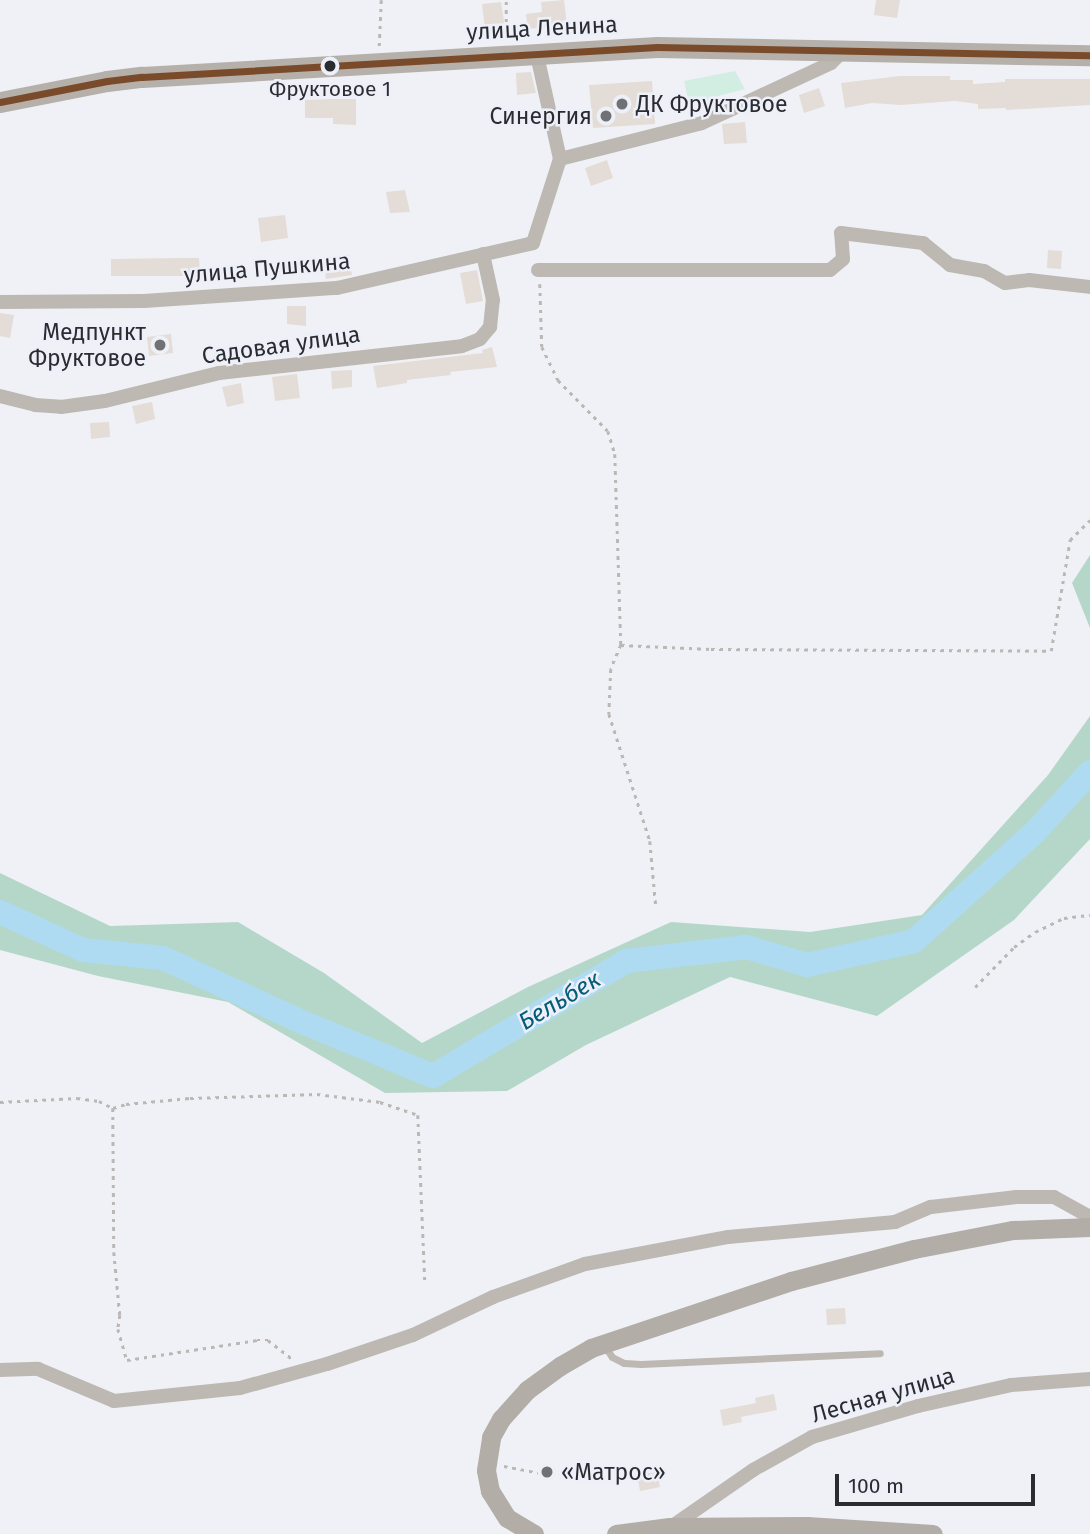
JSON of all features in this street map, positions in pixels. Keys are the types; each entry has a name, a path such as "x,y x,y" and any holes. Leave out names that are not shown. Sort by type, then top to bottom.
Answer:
{"main road":[{"name":"улица Ленина","path":"0,102 111,80 657,47 1090,55"}],"street":[{"path":"537,55 560,159 702,123 831,63 843,51"},
{"name":"улица Пушкина","path":"0,302 144,301 337,289 533,243 560,159"},
{"path":"538,271 830,270 843,259 841,233 923,243 950,265 984,271 1005,283 1029,280 1090,287"},
{"name":"Садовая улица","path":"0,396 36,405 61,407 105,401 219,373 462,346 480,339 490,327 493,300 484,254"},
{"path":"0,1370 38,1369 114,1401 240,1388 327,1364 413,1335 493,1297 585,1264 728,1237 895,1222 931,1207 1016,1197 1054,1197 1090,1217"},
{"path":"526,1533 498,1507 490,1491 487,1453 496,1428 527,1390 560,1366 603,1343 791,1281 914,1249 1013,1230 1090,1227"},
{"name":"Лесная улица","path":"670,1527 754,1470 812,1437 918,1406 1011,1385 1090,1380"},
{"path":"616,1534 670,1527 807,1526 933,1534"}],"lane":[{"path":"603,1343 612,1357 624,1363 641,1364 880,1353"}],"path":[{"path":"381,0 379,49 382,63"},
{"path":"506,0 506,57"},
{"path":"538,271 542,347 558,380 608,432 615,454 621,645 611,669 609,714 650,841 656,907"},
{"path":"621,645 711,649 1051,652 1070,540 1090,520"},
{"path":"975,987 1014,947 1035,932 1064,918 1090,915"},
{"path":"0,1102 77,1098 99,1101 113,1108 126,1104 190,1098 317,1094 380,1102 418,1115 425,1280"},
{"path":"113,1108 114,1252 120,1315 118,1329 127,1360 268,1340 295,1361"},
{"path":"486,1467 506,1466 538,1473"}],"green space":[{"path":"735,71 745,89 689,104 684,81"},
{"path":"1090,555 1090,628 1072,583"},
{"path":"1090,716 1090,839 1014,920 877,1016 730,977 586,1045 507,1091 385,1093 228,1002 98,976 0,950 0,873 110,926 238,922 324,973 422,1043 528,987 671,922 810,932 922,915 1048,775"}],"building":[{"path":"564,0 567,25 528,29 526,14 542,12 541,2"},
{"path":"876,0 900,0 897,18 874,15"},
{"path":"501,2 505,28 485,30 482,4"},
{"path":"531,72 536,93 517,95 516,73"},
{"path":"900,76 950,76 950,80 973,80 973,84 1005,82 1005,79 1090,79 1090,105 1006,110 978,109 978,104 955,101 901,105 872,103 845,108 841,83"},
{"name":"ДК Фруктовое","path":"652,81 655,124 593,128 589,85"},
{"path":"819,88 825,106 804,113 799,95"},
{"path":"356,99 356,125 333,124 333,118 305,118 305,100"},
{"path":"745,122 747,143 724,144 722,124"},
{"path":"607,160 613,178 591,186 585,168"},
{"path":"405,190 410,212 390,213 386,192"},
{"path":"285,215 288,238 261,242 258,218"},
{"path":"1048,250 1062,251 1061,269 1047,268"},
{"path":"349,255 352,275 326,279 323,258"},
{"path":"199,258 200,276 111,276 111,259"},
{"path":"477,270 483,301 466,304 460,273"},
{"path":"287,306 306,306 306,326 287,324"},
{"path":"0,313 14,315 10,338 0,336"},
{"name":"Медпункт Фруктовое","path":"171,334 173,353 149,356 147,337"},
{"path":"492,347 497,367 450,372 451,375 407,380 407,383 377,388 373,366 483,353 482,350"},
{"path":"352,370 352,387 332,389 331,371"},
{"path":"297,374 300,398 275,401 272,377"},
{"path":"241,383 244,403 227,407 222,387"},
{"path":"152,402 155,419 136,424 132,406"},
{"path":"109,422 110,437 91,439 90,423"},
{"path":"845,1308 846,1324 827,1325 826,1309"},
{"path":"774,1394 777,1410 741,1417 742,1422 723,1426 720,1410 756,1403 755,1398"},
{"path":"657,1472 660,1487 640,1491 637,1475"}],"waterway":[{"name":"Бельбек","path":"0,912 83,950 163,958 302,1022 433,1076 627,961 746,947 807,965 914,941 1035,832 1090,772"}],"transit line":[{"path":"0,102 107,81 142,77 657,47 1090,55"}],"place":[{"name":"Фруктовое 1","path":"330,66"},
{"name":"ДК Фруктовое","path":"622,104"},
{"name":"Синергия","path":"606,116"},
{"name":"Медпункт Фруктовое","path":"160,345"},
{"name":"«Матрос»","path":"547,1472"}]}
